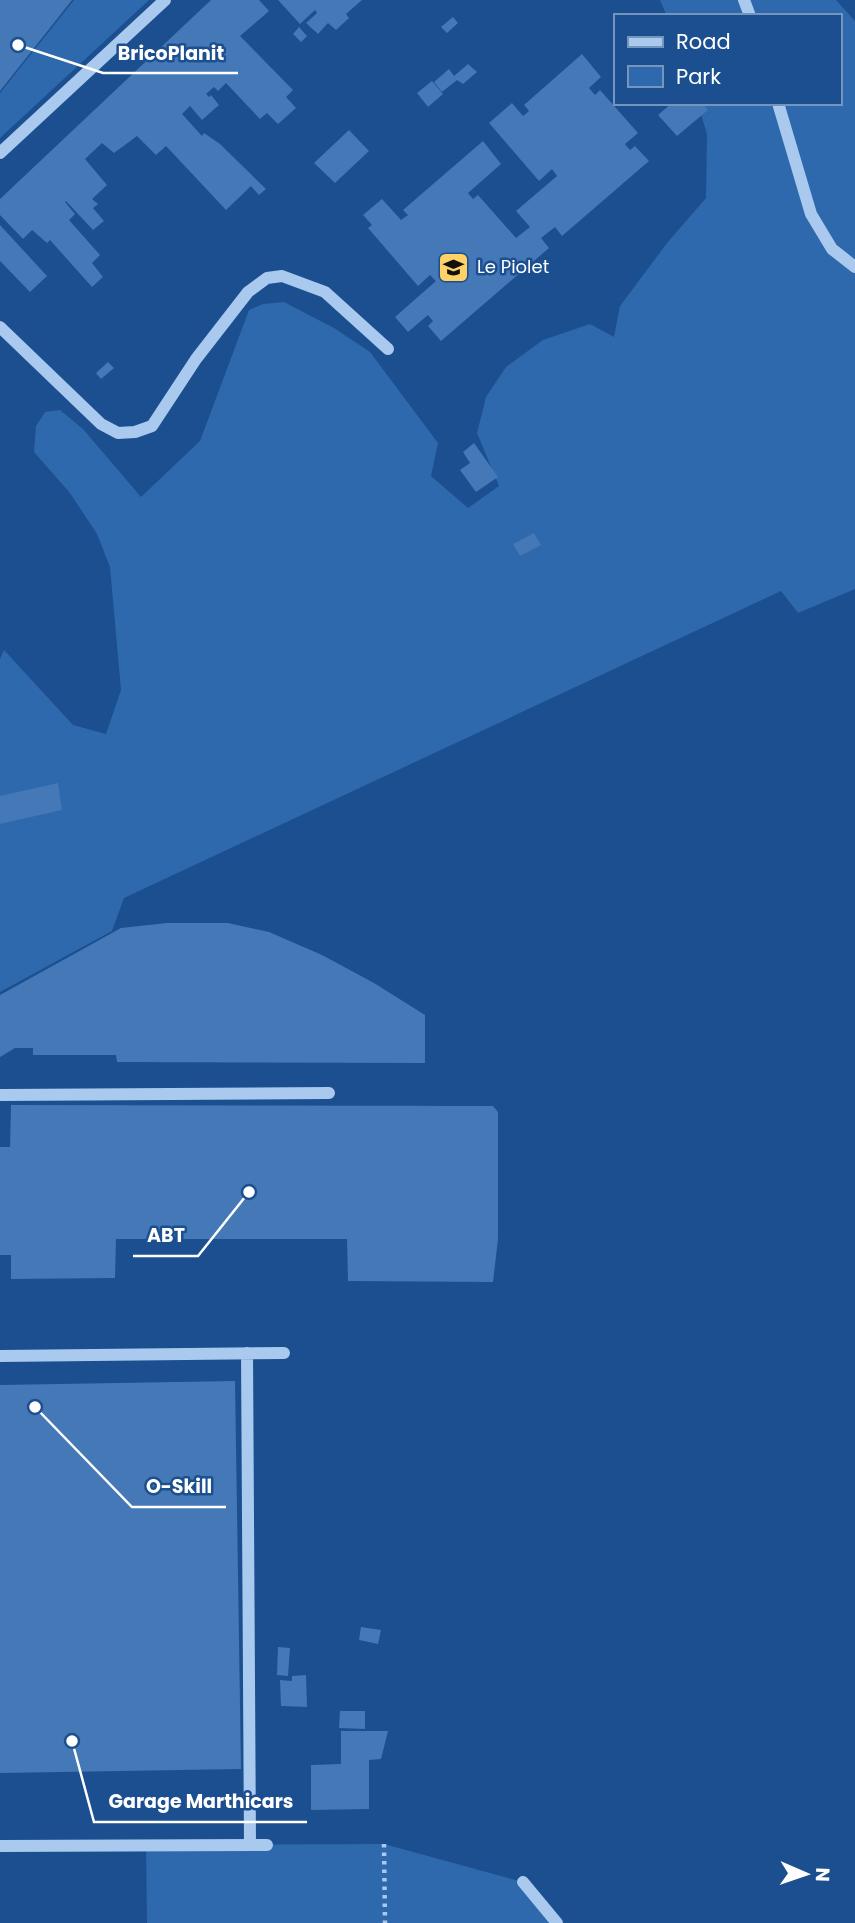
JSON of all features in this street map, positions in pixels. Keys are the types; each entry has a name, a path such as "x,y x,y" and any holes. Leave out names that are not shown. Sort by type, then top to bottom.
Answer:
{"street":[{"path":"0,153 165,0"},
{"path":"779,105 811,214 832,248 855,267"},
{"path":"0,327 101,424 118,433 135,432 152,426 196,359 248,292 267,278 282,276 325,292 388,349"},
{"path":"0,1095 329,1093"},
{"path":"247,1353 250,1845"},
{"path":"0,1356 284,1353"},
{"path":"0,1846 267,1845"},
{"path":"523,1882 557,1923"}],"path":[{"path":"384,1844 385,1923"}],"green space":[{"path":"74,0 149,0 0,138 0,93"},
{"path":"660,0 836,0 855,21 855,589 798,613 781,591 124,898 112,931 0,992 0,659 4,650 73,725 106,734 121,690 110,567 97,534 70,493 34,452 36,426 45,412 60,410 83,429 141,497 200,441 249,310 263,304 284,302 334,328 370,352 438,443 431,476 468,508 499,486 477,433 486,397 506,367 543,340 590,324 614,337 620,306 667,243 706,198 707,135 699,105 841,105 841,14 666,14"},
{"path":"384,1844 523,1882 557,1923 147,1923 146,1845"}],"building":[{"path":"0,0 72,0 0,91"},
{"path":"211,0 259,0 269,11 240,36 293,90 286,97 296,108 278,124 267,113 260,119 226,83 218,91 214,87 206,94 209,97 211,95 219,105 202,120 190,106 182,114 202,136 204,133 220,144 266,189 259,195 251,186 226,210 166,146 156,155 137,136 114,153 102,143 85,159 107,185 92,199 98,204 93,208 104,221 93,230 65,202 75,214 69,220 100,255 92,263 103,277 92,287 50,240 47,243 32,230 23,239 0,215 0,199"},
{"path":"278,0 362,0 346,14 349,18 336,30 328,23 318,34 306,23 317,13 315,10 300,24"},
{"path":"453,17 458,23 447,33 441,27"},
{"path":"299,27 307,36 301,42 293,34"},
{"path":"582,54 601,77 589,88 595,95 600,90 638,133 625,144 630,150 635,146 649,161 562,236 555,227 541,238 549,248 441,341 428,326 433,321 428,315 408,332 395,317 436,281 430,275 418,286 368,228 372,225 363,215 382,199 401,220 408,215 403,210 483,141 501,164 468,193 473,199 478,195 516,238 530,227 516,211 557,176 552,169 539,181 489,123 512,103 523,116 529,111 524,105"},
{"path":"468,64 477,72 463,84 457,80 442,92 434,82 449,69 454,76"},
{"path":"432,81 443,94 428,107 417,93"},
{"path":"670,105 704,105 708,110 677,136 658,115"},
{"path":"349,130 369,151 335,183 314,163"},
{"path":"0,225 47,276 30,292 0,261"},
{"path":"108,362 114,368 101,379 96,373"},
{"path":"474,443 498,477 476,492 460,470 470,463 463,452"},
{"path":"534,533 541,545 520,556 513,544"},
{"path":"58,783 62,810 0,824 0,796"},
{"path":"167,923 228,923 269,932 322,955 374,983 425,1015 425,1063 117,1062 116,1055 33,1055 33,1048 15,1048 0,1057 0,995 121,928"},
{"path":"11,1105 493,1106 498,1112 498,1239 493,1282 348,1281 347,1239 116,1239 115,1278 11,1279 11,1255 0,1255 0,1147 10,1147"},
{"path":"235,1381 241,1769 0,1773 0,1385"},
{"path":"361,1627 381,1630 378,1644 359,1640"},
{"path":"278,1647 290,1648 288,1676 277,1675"},
{"path":"306,1675 307,1707 281,1706 280,1680 292,1681 292,1676"},
{"path":"340,1711 365,1711 365,1729 339,1728"},
{"path":"341,1731 388,1731 381,1759 369,1760 369,1809 311,1810 311,1765 341,1764"}],"place":[{"name":"BricoPlanit","path":"18,45"},
{"name":"Le Piolet","path":"454,267"},
{"name":"ABT","path":"249,1192"},
{"name":"O-Skill","path":"35,1407"},
{"name":"Garage Marthicars","path":"72,1741"}]}
